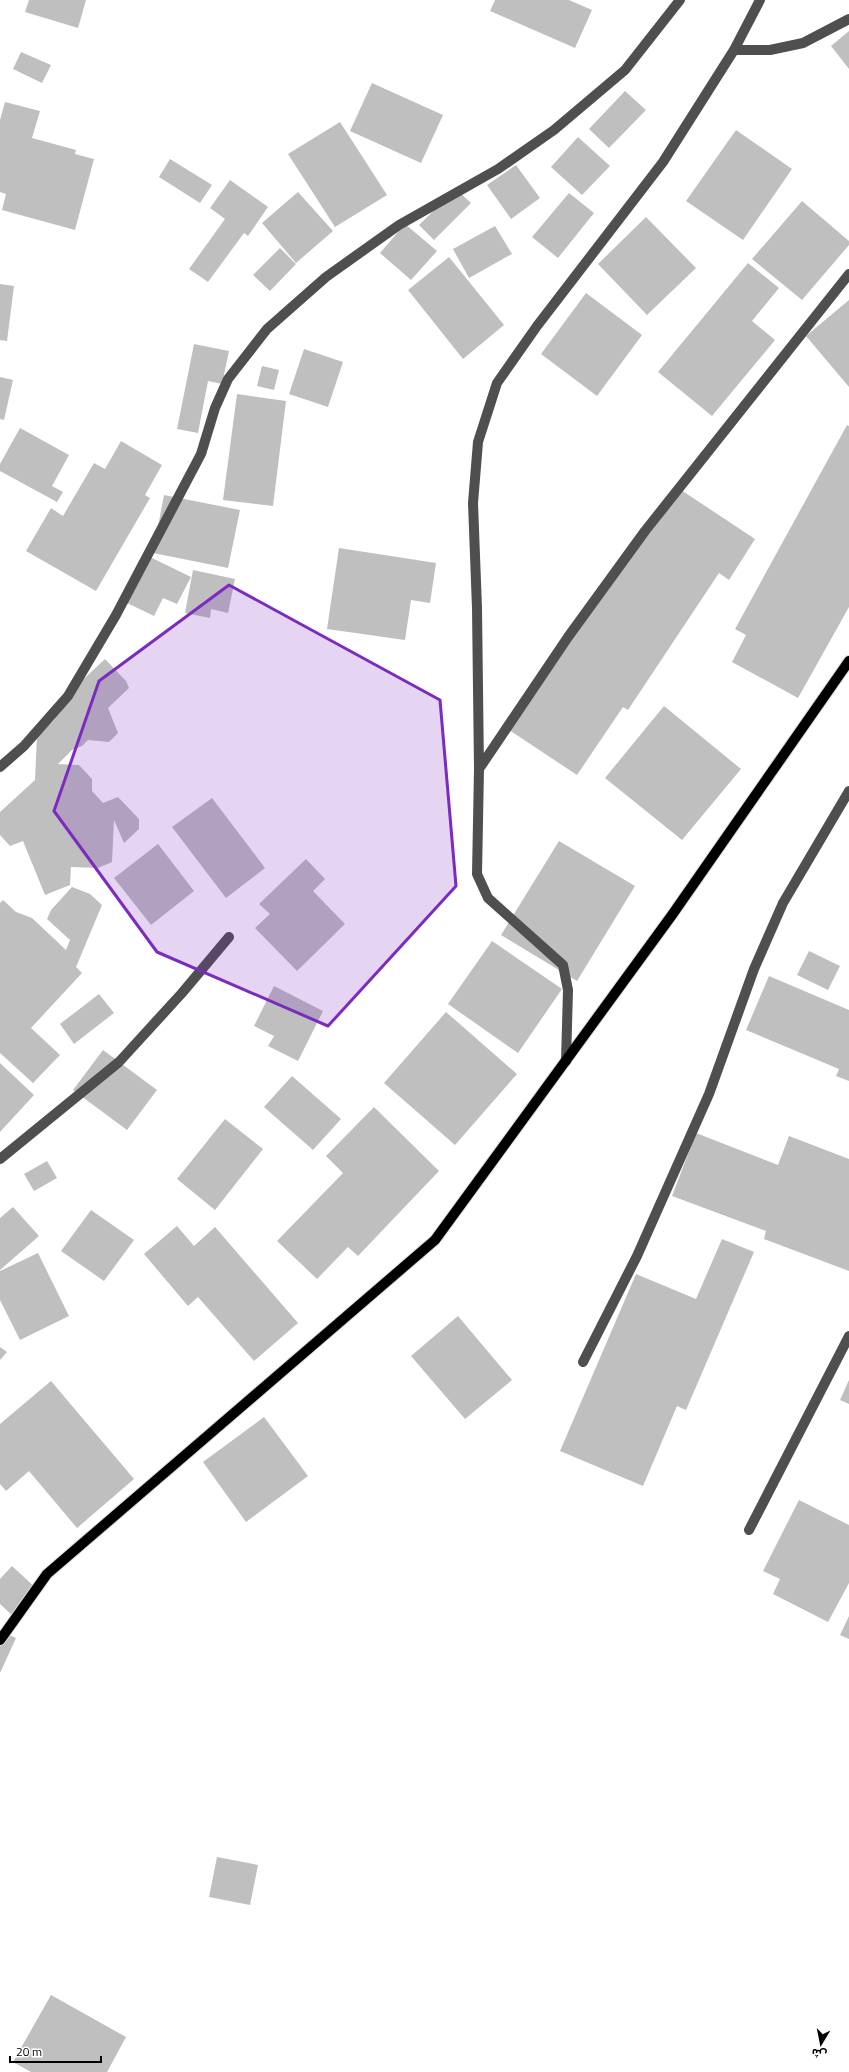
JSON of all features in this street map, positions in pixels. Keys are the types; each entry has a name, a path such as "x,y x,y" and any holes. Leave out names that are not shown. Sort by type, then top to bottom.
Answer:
{"main road":[{"path":"0,1640 47,1574 435,1240 672,915 849,661"}],"street":[{"path":"0,767 24,746 68,696 116,615 201,454 215,408 228,380 267,329 326,277 399,225 498,169 554,130 625,70 680,0"},
{"path":"566,1061 568,990 563,965 488,898 477,874 479,769 477,608 473,503 478,442 497,383 537,326 663,162 734,50 760,0"},
{"path":"734,50 770,50 803,43 849,19"},
{"path":"479,769 568,637 641,538 849,274"},
{"path":"583,1362 637,1256 709,1094 754,969 783,903 849,791"},
{"path":"0,1159 119,1062 182,993 229,937"},
{"path":"748,1530 849,1336"}],"highlighted area":[{"path":"229,585 440,700 456,886 328,1026 157,952 54,811 99,681"}],"building":[{"path":"29,0 86,0 78,28 25,12"},
{"path":"495,0 569,0 592,10 575,48 490,11"},
{"path":"849,31 849,69 831,46"},
{"path":"21,52 51,65 42,83 13,69"},
{"path":"372,83 443,115 421,163 350,131"},
{"path":"625,91 646,110 609,148 589,129"},
{"path":"5,102 40,111 32,138 76,150 75,154 94,159 75,230 2,210 6,194 0,192 0,120"},
{"path":"340,122 387,195 335,227 288,154"},
{"path":"736,130 792,169 743,240 686,201"},
{"path":"578,137 610,166 582,195 551,167"},
{"path":"170,159 212,185 200,203 159,177"},
{"path":"516,165 540,198 511,219 487,185"},
{"path":"230,180 268,207 248,236 244,233 208,282 189,269 225,219 210,208"},
{"path":"456,189 471,203 434,240 419,225"},
{"path":"298,192 333,231 296,263 262,223"},
{"path":"569,193 594,213 558,258 532,237"},
{"path":"802,201 849,241 849,245 802,300 752,259"},
{"path":"646,217 696,268 647,315 598,264"},
{"path":"405,224 437,251 411,280 380,253"},
{"path":"495,226 512,254 469,278 453,249"},
{"path":"280,248 296,264 270,291 253,275"},
{"path":"449,257 504,325 463,359 408,290"},
{"path":"748,263 779,288 752,321 775,340 712,416 658,372"},
{"path":"0,284 14,286 7,341 0,340"},
{"path":"586,293 642,335 597,396 541,354"},
{"path":"849,300 849,387 806,336"},
{"path":"194,344 229,351 222,384 208,381 198,433 177,429"},
{"path":"304,349 343,362 328,407 289,394"},
{"path":"262,366 279,370 274,390 257,386"},
{"path":"0,377 13,380 4,420 0,419"},
{"path":"237,394 286,401 273,506 223,500"},
{"path":"847,425 849,426 849,607 798,698 732,662 746,635 735,629"},
{"path":"20,428 69,455 52,486 63,492 57,502 0,471 0,464"},
{"path":"121,441 162,465 145,495 150,498 96,591 26,551 51,508 63,516 94,463 105,469"},
{"path":"675,486 755,539 729,580 719,573 628,710 623,707 577,775 503,726 624,562"},
{"path":"164,495 240,510 228,568 153,553"},
{"path":"339,548 436,563 430,603 411,600 405,640 327,629"},
{"path":"148,556 191,577 177,604 163,598 154,616 125,602"},
{"path":"193,570 235,579 228,613 211,609 210,618 185,613"},
{"path":"105,659 126,681 129,688 108,708 118,733 109,742 88,740 82,746 72,750 58,764 79,765 92,779 92,791 103,803 118,797 139,819 139,829 124,843 114,820 112,862 98,868 71,867 70,885 45,895 23,841 10,846 0,835 0,812 35,780 37,736 55,719 56,705"},
{"path":"664,706 741,769 682,840 605,778"},
{"path":"212,798 265,868 226,898 172,827"},
{"path":"559,841 635,886 577,981 501,935"},
{"path":"158,844 194,891 151,925 114,878"},
{"path":"306,859 325,879 313,891 345,924 297,971 255,928 270,914 259,904"},
{"path":"72,887 90,894 102,905 76,967 82,973 31,1028 60,1055 33,1083 0,1053 0,903 3,900 16,912 32,918 66,950 70,940 47,919 51,910"},
{"path":"492,941 562,989 518,1053 448,1004"},
{"path":"809,951 840,966 828,990 797,975"},
{"path":"769,976 849,1010 849,1081 836,1076 839,1069 746,1030"},
{"path":"274,986 323,1011 298,1061 268,1046 274,1036 254,1026"},
{"path":"99,994 114,1013 74,1044 60,1024"},
{"path":"446,1012 517,1074 455,1145 384,1083"},
{"path":"103,1050 157,1090 127,1130 73,1090"},
{"path":"0,1063 34,1095 0,1132"},
{"path":"292,1076 341,1119 313,1150 264,1107"},
{"path":"374,1107 439,1171 358,1256 348,1247 317,1279 277,1241 343,1173 326,1156"},
{"path":"225,1119 263,1149 215,1210 177,1179"},
{"path":"696,1133 778,1165 789,1136 849,1159 849,1271 764,1239 766,1231 672,1196"},
{"path":"47,1161 57,1178 34,1191 24,1174"},
{"path":"13,1207 39,1236 0,1270 0,1218"},
{"path":"91,1210 134,1240 104,1281 61,1251"},
{"path":"177,1226 194,1246 215,1227 298,1323 254,1361 198,1297 188,1306 144,1254"},
{"path":"722,1239 754,1252 686,1410 677,1406 643,1486 560,1451 636,1274 696,1299"},
{"path":"38,1253 69,1316 20,1340 0,1300 0,1271"},
{"path":"458,1316 512,1380 465,1419 411,1356"},
{"path":"0,1347 7,1352 0,1360"},
{"path":"849,1380 849,1404 840,1400"},
{"path":"51,1381 134,1479 77,1528 29,1471 6,1491 0,1484 0,1424"},
{"path":"264,1417 308,1476 246,1522 203,1462"},
{"path":"799,1500 849,1525 849,1583 828,1622 773,1594 780,1579 763,1571"},
{"path":"12,1566 37,1589 13,1616 0,1604 0,1579"},
{"path":"849,1616 849,1639 840,1635"},
{"path":"0,1631 16,1638 0,1673"},
{"path":"217,1857 258,1865 250,1905 209,1897"},
{"path":"51,1995 126,2037 107,2072 31,2072 13,2062"}]}
